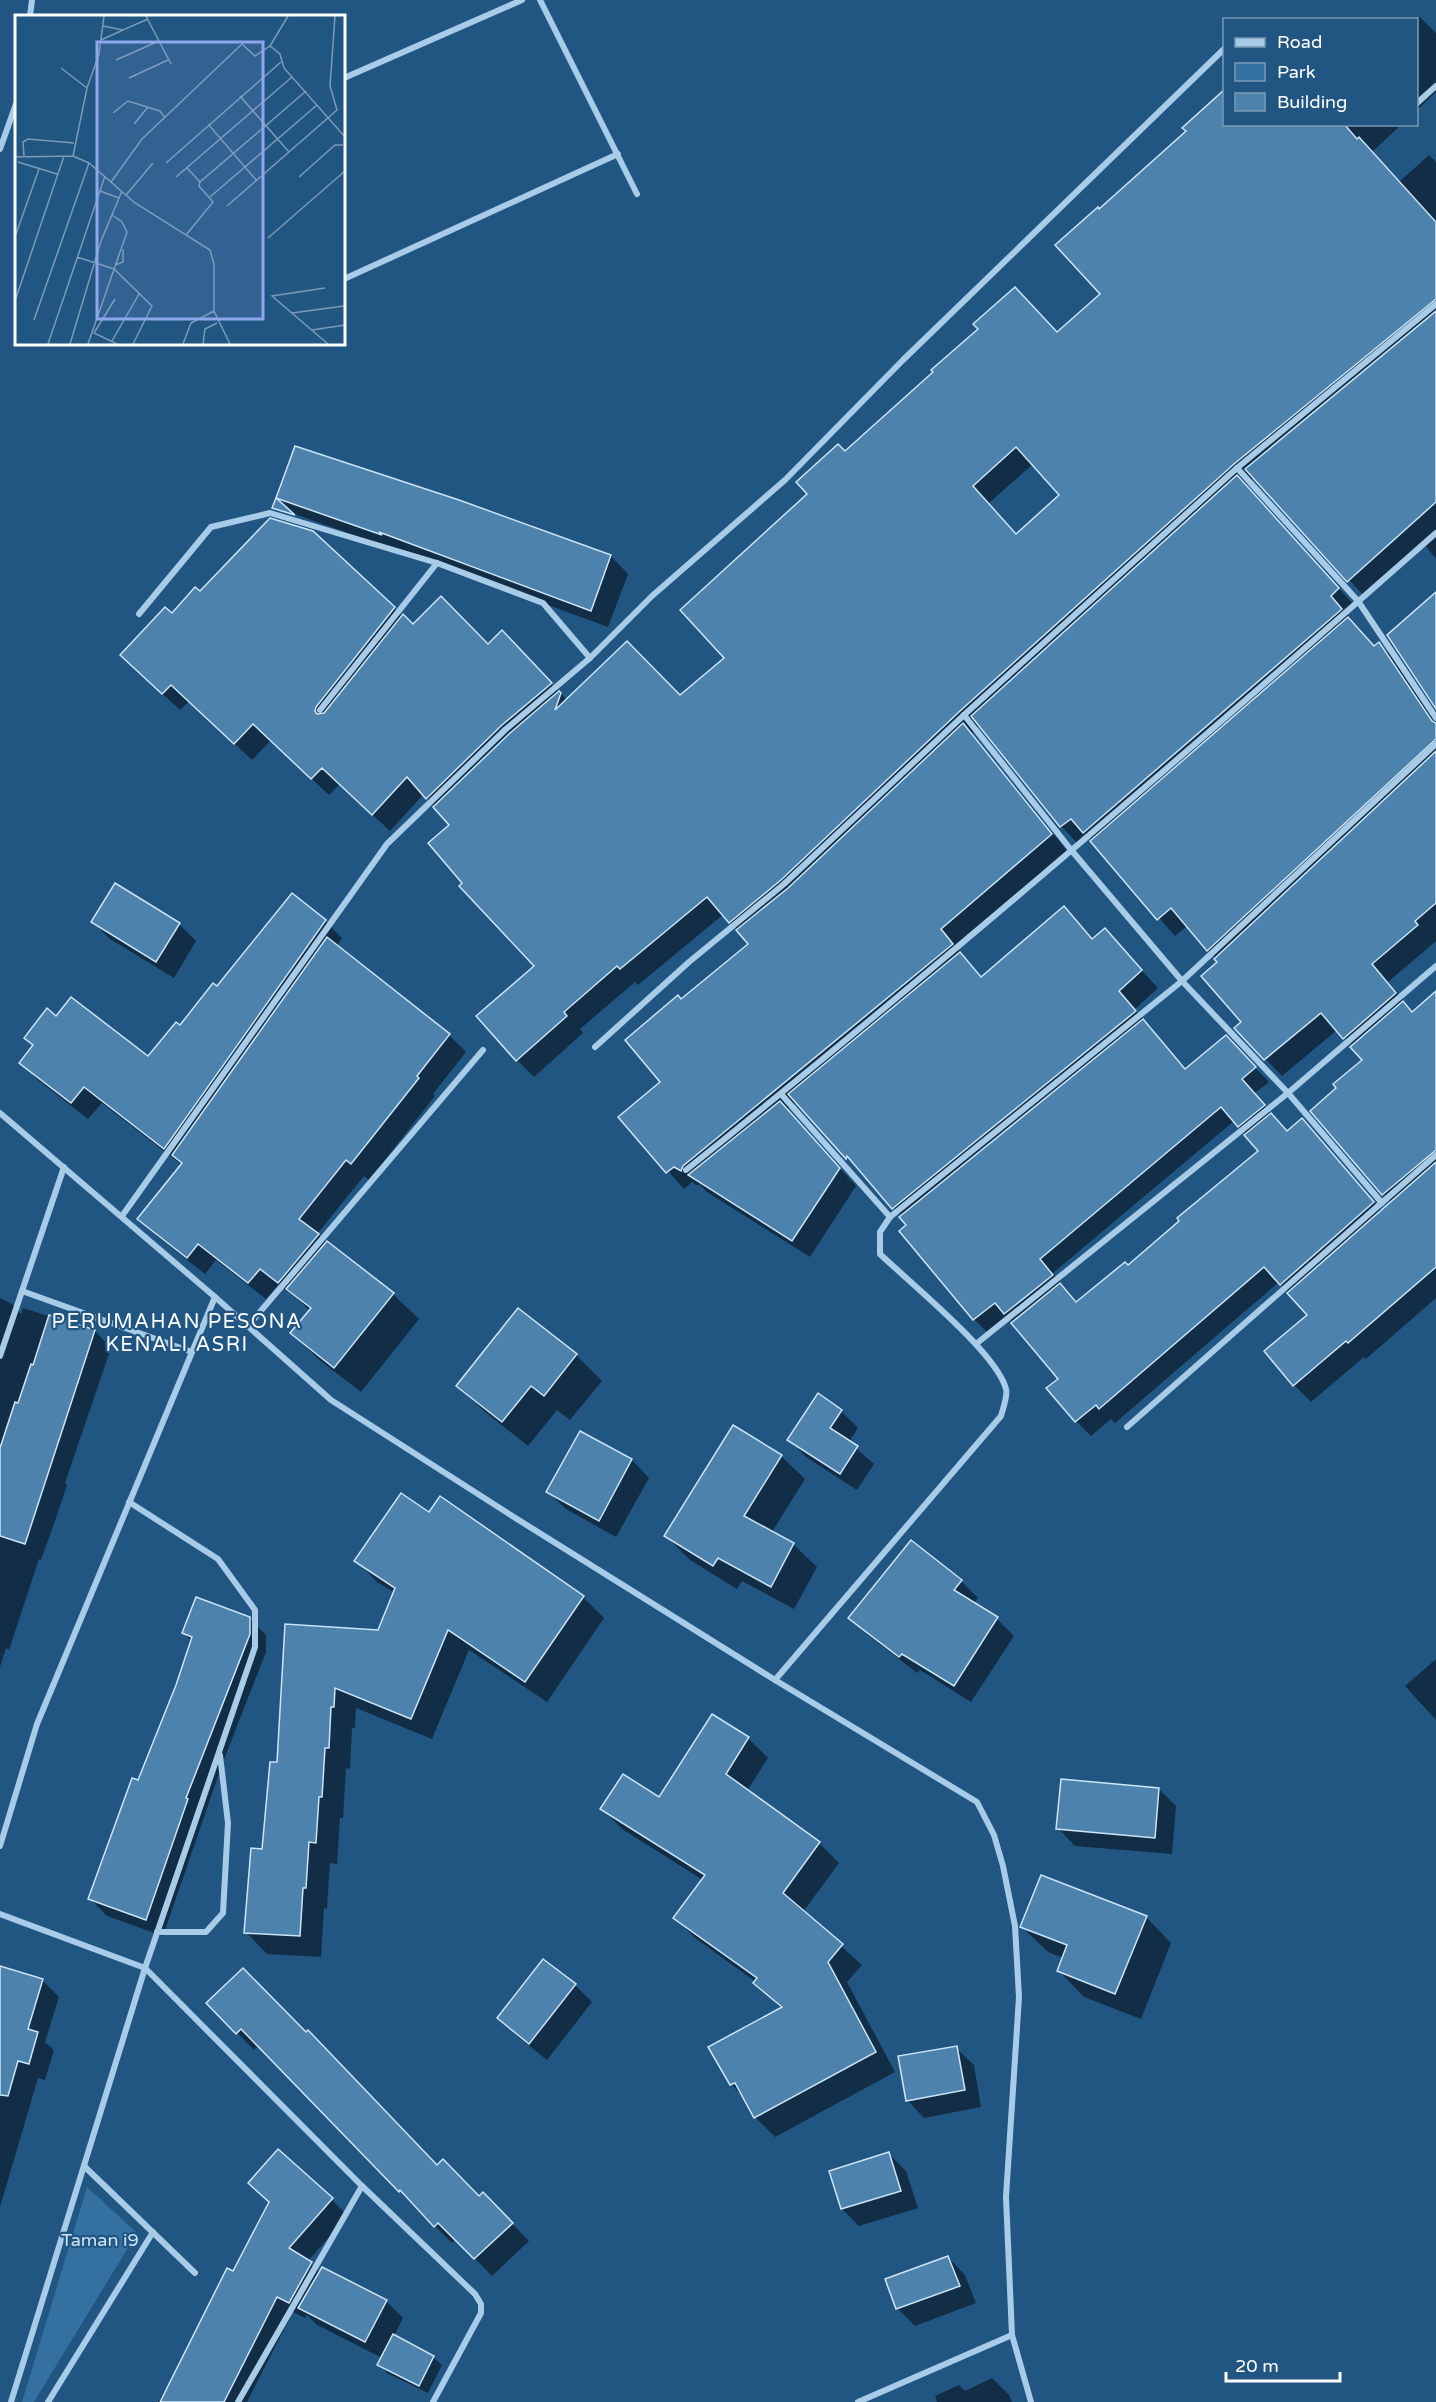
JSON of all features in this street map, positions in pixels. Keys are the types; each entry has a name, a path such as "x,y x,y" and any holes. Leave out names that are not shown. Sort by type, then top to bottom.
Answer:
{"street":[{"path":"30,15 32,0"},
{"path":"345,78 522,0"},
{"path":"540,0 637,194"},
{"path":"122,1216 387,844 506,729 590,658 652,596 785,480 920,343 1223,49"},
{"path":"1418,102 1436,86"},
{"path":"0,149 15,107"},
{"path":"345,279 618,154"},
{"path":"595,1047 688,962 784,884 964,715 1237,468 1436,304"},
{"path":"1237,468 1358,601 1436,718"},
{"path":"139,614 211,527 270,513 437,563 543,603 590,658"},
{"path":"686,1170 781,1094 1072,851 1436,532"},
{"path":"320,710 437,563"},
{"path":"964,715 1072,851 1182,981 1288,1093 1382,1203"},
{"path":"775,1680 1001,1416 1007,1391 998,1369 976,1344 880,1254 880,1232 890,1217 1182,981 1436,744"},
{"path":"976,1344 1288,1093 1436,966"},
{"path":"248,1326 483,1050"},
{"path":"781,1094 890,1217"},
{"path":"0,1113 122,1216 331,1400 775,1680 976,1802 994,1835 1015,1926 1018,1997 1006,2197 1012,2335 1031,2402"},
{"path":"1128,1427 1436,1155"},
{"path":"0,1356 64,1167"},
{"path":"22,1291 192,1352"},
{"path":"0,1846 37,1725 214,1296"},
{"path":"11,2402 145,1968 255,1647 255,1610 218,1559 129,1502"},
{"path":"157,1932 206,1932 223,1913 228,1823 220,1751"},
{"path":"0,1914 145,1968 362,2186 475,2294 482,2304 482,2313 433,2402"},
{"path":"84,2166 195,2273"},
{"path":"238,2402 362,2186"},
{"path":"48,2402 153,2232"},
{"path":"858,2402 1012,2335"}],"green space":[{"name":"Taman i9","path":"87,2187 137,2233 34,2402 22,2402"}],"building":[{"path":"1223,91 1223,126 1346,126 1357,139 1359,137 1436,222 1436,299 1234,464 960,711 781,880 729,923 707,897 620,969 617,966 564,1012 567,1016 516,1061 476,1016 534,966 459,886 462,883 428,843 449,825 433,807 510,733 559,691 561,693 555,710 627,641 680,695 724,658 680,610 807,494 796,482 838,444 845,451 978,329 973,324 1015,287 1057,332 1100,294 1055,245 1186,131 1182,128","holes":["1016,447 1059,495 1016,534 973,486"]},
{"path":"1436,311 1436,502 1347,582 1245,469"},
{"path":"295,446 459,500 611,555 591,611 379,532 382,535 276,498"},
{"path":"1237,475 1339,588 1331,596 1342,609 1083,833 1071,819 1060,827 971,716"},
{"path":"276,498 295,515 272,508"},
{"path":"270,518 313,531 395,607 316,707 317,714 324,713 403,614 413,624 441,596 488,644 502,630 552,683 502,725 426,799 407,777 372,815 322,768 311,779 253,724 234,744 171,685 162,694 120,655 165,607 172,613 195,587 200,591"},
{"path":"1436,592 1436,709 1387,635"},
{"path":"1348,617 1374,646 1379,642 1432,721 1436,723 1436,739 1207,951 1171,908 1157,920 1090,841"},
{"path":"963,723 1052,834 941,929 953,944 683,1166 681,1171 674,1167 666,1173 618,1117 660,1082 625,1040 678,995 681,999 748,944 736,930 788,888"},
{"path":"1436,751 1436,903 1415,921 1418,925 1372,964 1396,993 1343,1039 1321,1013 1264,1060 1234,1028 1241,1022 1201,976 1217,962 1214,959"},
{"path":"115,883 180,923 156,962 91,922"},
{"path":"292,893 326,920 164,1149 84,1087 71,1103 19,1063 33,1045 24,1038 47,1008 56,1016 71,997 148,1056 176,1022 180,1025 213,983 217,986"},
{"path":"1064,906 1092,939 1105,928 1142,970 1119,991 1136,1011 892,1209 847,1156 846,1159 788,1094 960,952 981,977"},
{"path":"327,937 450,1034 417,1076 419,1078 351,1164 346,1160 299,1219 319,1234 278,1283 260,1269 248,1283 198,1244 187,1258 137,1219 182,1163 172,1155"},
{"path":"1436,991 1436,1150 1382,1195 1310,1111 1336,1088 1333,1084 1362,1060 1350,1047 1403,1001 1412,1012"},
{"path":"1143,1019 1185,1069 1226,1035 1256,1067 1242,1079 1265,1105 1238,1127 1221,1107 1040,1259 1053,1275 1004,1314 995,1303 973,1320 899,1231 906,1225 899,1217"},
{"path":"780,1101 840,1168 792,1241 688,1175"},
{"path":"1271,1113 1287,1131 1302,1118 1374,1202 1280,1285 1264,1267 1099,1409 1096,1405 1075,1422 1046,1388 1058,1379 1011,1323 1060,1283 1076,1302 1125,1262 1128,1265 1179,1221 1177,1218 1258,1151 1244,1135"},
{"path":"1436,1162 1436,1267 1348,1343 1346,1341 1293,1386 1264,1351 1307,1315 1287,1293"},
{"path":"327,1241 394,1293 334,1368 290,1333 311,1308 286,1289"},
{"path":"518,1308 577,1354 544,1396 531,1386 502,1422 456,1386"},
{"path":"49,1315 95,1330 25,1544 0,1536 0,1448 15,1402 18,1403 31,1364 33,1365"},
{"path":"818,1393 842,1410 830,1428 858,1446 840,1474 787,1440"},
{"path":"733,1425 782,1455 744,1516 794,1543 771,1587 718,1558 713,1566 664,1536"},
{"path":"580,1431 632,1459 599,1521 546,1492"},
{"path":"401,1493 429,1512 440,1496 584,1596 525,1682 448,1630 411,1719 335,1688 334,1707 331,1707 329,1748 325,1748 316,1843 309,1842 300,1936 244,1933 251,1848 262,1849 270,1762 277,1762 285,1624 378,1630 395,1588 354,1561"},
{"path":"911,1540 962,1580 954,1590 998,1617 954,1686 902,1654 899,1657 848,1618"},
{"path":"196,1597 250,1617 250,1634 186,1798 188,1799 146,1920 88,1899 132,1778 138,1780 176,1685 192,1637 182,1633"},
{"path":"712,1714 749,1737 726,1774 820,1842 783,1893 843,1944 828,1962 876,2052 754,2118 735,2083 730,2085 708,2047 782,2007 753,1983 757,1978 673,1918 705,1875 600,1809 623,1774 659,1797"},
{"path":"1061,1779 1159,1788 1155,1838 1056,1829"},
{"path":"1041,1875 1147,1916 1115,1994 1057,1971 1067,1945 1020,1927"},
{"path":"543,1959 576,1984 529,2044 497,2018"},
{"path":"0,1966 43,1979 28,2029 38,2032 29,2064 18,2061 8,2096 0,2095"},
{"path":"243,1968 306,2032 308,2030 437,2165 443,2159 479,2196 483,2192 513,2223 474,2259 438,2223 434,2227 241,2029 236,2034 206,2003"},
{"path":"957,2046 965,2090 906,2101 898,2056"},
{"path":"278,2149 333,2198 289,2248 312,2262 289,2303 277,2297 224,2402 160,2402 227,2268 233,2271 269,2202 248,2183"},
{"path":"889,2152 901,2191 841,2209 829,2171"},
{"path":"948,2256 960,2286 896,2309 885,2279"},
{"path":"322,2267 387,2300 365,2342 298,2308"},
{"path":"393,2334 434,2356 419,2386 377,2365"}],"district":[{"name":"PERUMAHAN PESONA KENALI ASRI","path":"177,1334"}]}
